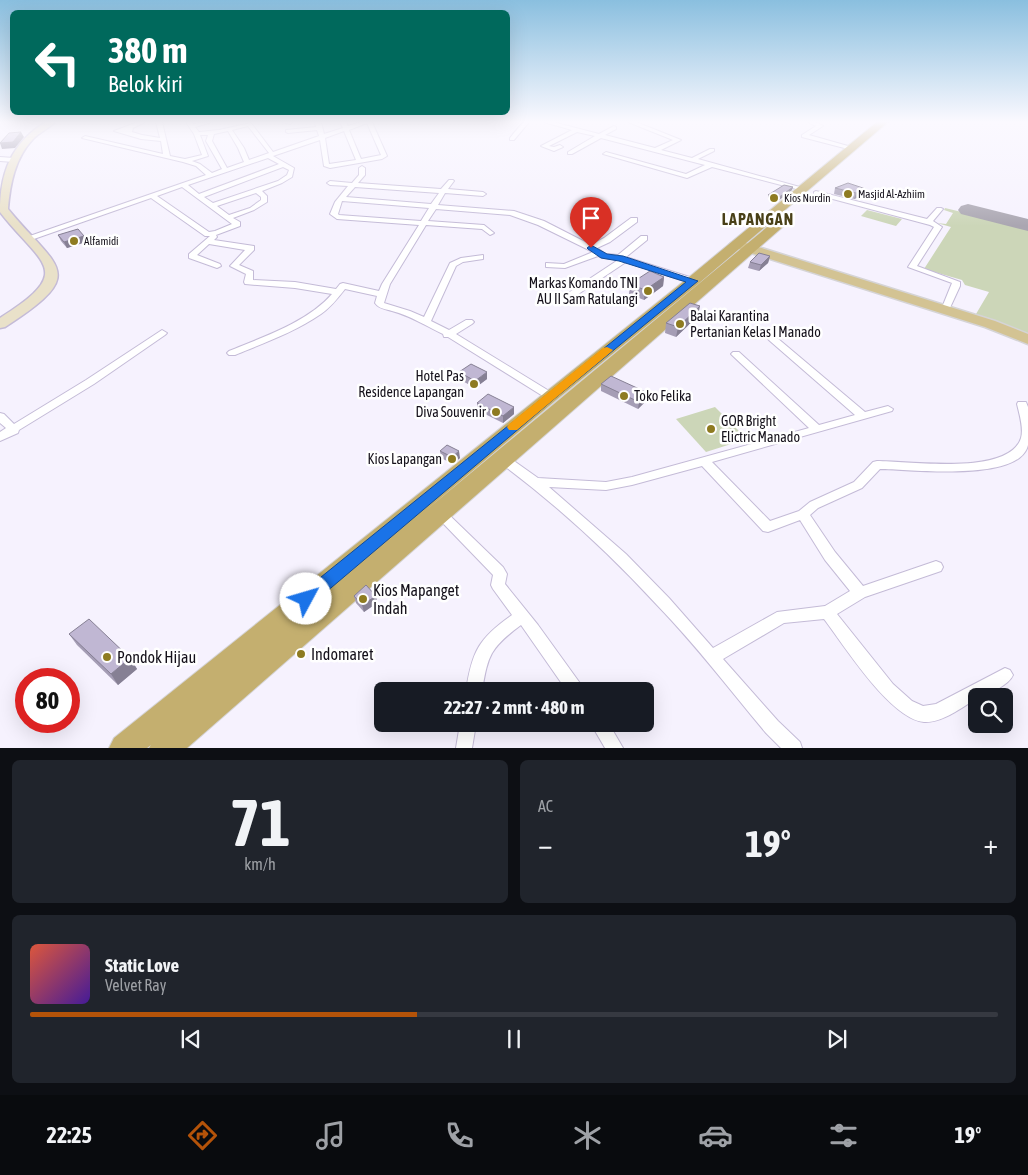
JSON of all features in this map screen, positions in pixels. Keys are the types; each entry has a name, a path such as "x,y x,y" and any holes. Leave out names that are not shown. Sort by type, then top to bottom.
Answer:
{"highway":[{"path":"124,748 389,543 440,513 842,157"},
{"path":"164,748 550,396 659,317 693,281 816,193 855,157"}],"main road":[{"path":"0,324 41,296 54,276 53,269 45,255 1,210 4,186 9,170 16,157"},
{"path":"743,246 990,324 1028,339"}],"street":[{"path":"167,157 198,165 212,176"},
{"path":"218,157 226,171"},
{"path":"245,157 247,163"},
{"path":"28,238 265,157"},
{"path":"212,206 280,182 290,176 292,169 273,157"},
{"path":"325,157 326,165 360,165 382,157"},
{"path":"357,157 362,175 340,199 334,210 334,214 337,217 484,227 490,233"},
{"path":"617,157 687,176 711,165"},
{"path":"681,157 804,189"},
{"path":"692,160 698,157"},
{"path":"185,161 202,158 210,164 198,165"},
{"path":"0,159 14,160"},
{"path":"213,164 222,164"},
{"path":"200,196 284,164"},
{"path":"450,181 433,206 378,301 381,305 410,314 507,368 550,396"},
{"path":"330,183 483,194"},
{"path":"184,186 237,224 215,234 192,256 217,266"},
{"path":"229,218 252,209 264,201 264,196 257,190"},
{"path":"816,193 928,222 938,227 912,267 956,282 945,310"},
{"path":"153,196 200,230 208,234 215,234"},
{"path":"340,199 511,213 540,223 610,257 693,281"},
{"path":"928,222 939,209"},
{"path":"549,265 565,266 595,250 634,220"},
{"path":"562,301 622,259 644,238"},
{"path":"208,242 251,248 234,266 250,273 248,282 295,285 338,292"},
{"path":"426,323 453,265 461,260 480,257"},
{"path":"232,353 275,335 317,313 328,304 343,286 381,294"},
{"path":"447,335 469,322"},
{"path":"0,437 96,379 162,334"},
{"path":"773,339 862,416"},
{"path":"736,354 817,429"},
{"path":"705,462 768,527 803,514 814,505 858,486 877,465 974,466 996,465 1009,459 1021,450 1027,438 1027,425 1022,404"},
{"path":"535,482 606,486 643,479 888,408"},
{"path":"0,417 14,430"},
{"path":"503,459 535,482 621,558 664,602 772,727 794,748"},
{"path":"440,513 498,571 500,574 498,585 570,682"},
{"path":"803,514 830,556 860,593"},
{"path":"712,656 782,617 827,612 860,593 936,567"},
{"path":"827,612 887,689 906,707 923,714 938,712 1005,675"},
{"path":"476,682 482,651 496,635 522,616"},
{"path":"464,748 467,732"},
{"path":"604,732 615,748"}],"green space":[{"path":"945,208 1028,228 1028,334 976,314 989,292 965,285 962,280 924,269 951,227 937,223 946,224 953,213 944,210"},
{"path":"867,210 902,219 896,226 861,216"},
{"name":"GOR Bright Elictric Manado","path":"715,407 747,439 706,452 676,419"}],"building":[{"path":"848,183 866,189 856,193 835,188"},
{"path":"784,185 793,187 778,198 768,195"},
{"path":"78,229 84,236 64,242 58,235"},
{"path":"759,253 770,256 761,265 750,262"},
{"path":"650,271 664,277 645,290 630,284"},
{"path":"690,303 700,306 678,327 666,323"},
{"path":"471,364 487,372 475,381 459,372"},
{"path":"611,376 648,393 639,402 601,384"},
{"path":"488,394 514,407 503,416 477,403"},
{"path":"447,445 459,451 452,457 440,451"},
{"path":"366,585 376,596 362,605 354,596"},
{"name":"Pondok Hijau","path":"89,619 130,658 111,674 69,634"}],"taxiway":[{"path":"968,210 1028,225"}],"slow traffic":[{"path":"513,427 607,350"}],"place":[{"name":"Masjid Al-Azhiim","path":"848,194"},
{"name":"Kios Nurdin","path":"774,198"},
{"name":"Alfamidi","path":"74,241"},
{"name":"Markas Komando TNI AU II Sam Ratulangi","path":"648,291"},
{"name":"Balai Karantina Pertanian Kelas I Manado","path":"680,324"},
{"name":"Hotel Pas Residence Lapangan","path":"474,384"},
{"name":"Toko Felika","path":"624,396"},
{"name":"Diva Souvenir","path":"496,412"},
{"name":"GOR Bright Elictric Manado","path":"711,429"},
{"name":"Kios Lapangan","path":"452,459"},
{"name":"Kios Mapanget Indah","path":"363,599"},
{"name":"Indomaret","path":"301,654"},
{"name":"Pondok Hijau","path":"107,657"}],"district":[{"name":"LAPANGAN","path":"758,219"}],"route":[{"path":"306,599 550,396 693,281 620,258 604,256 591,248"}]}
